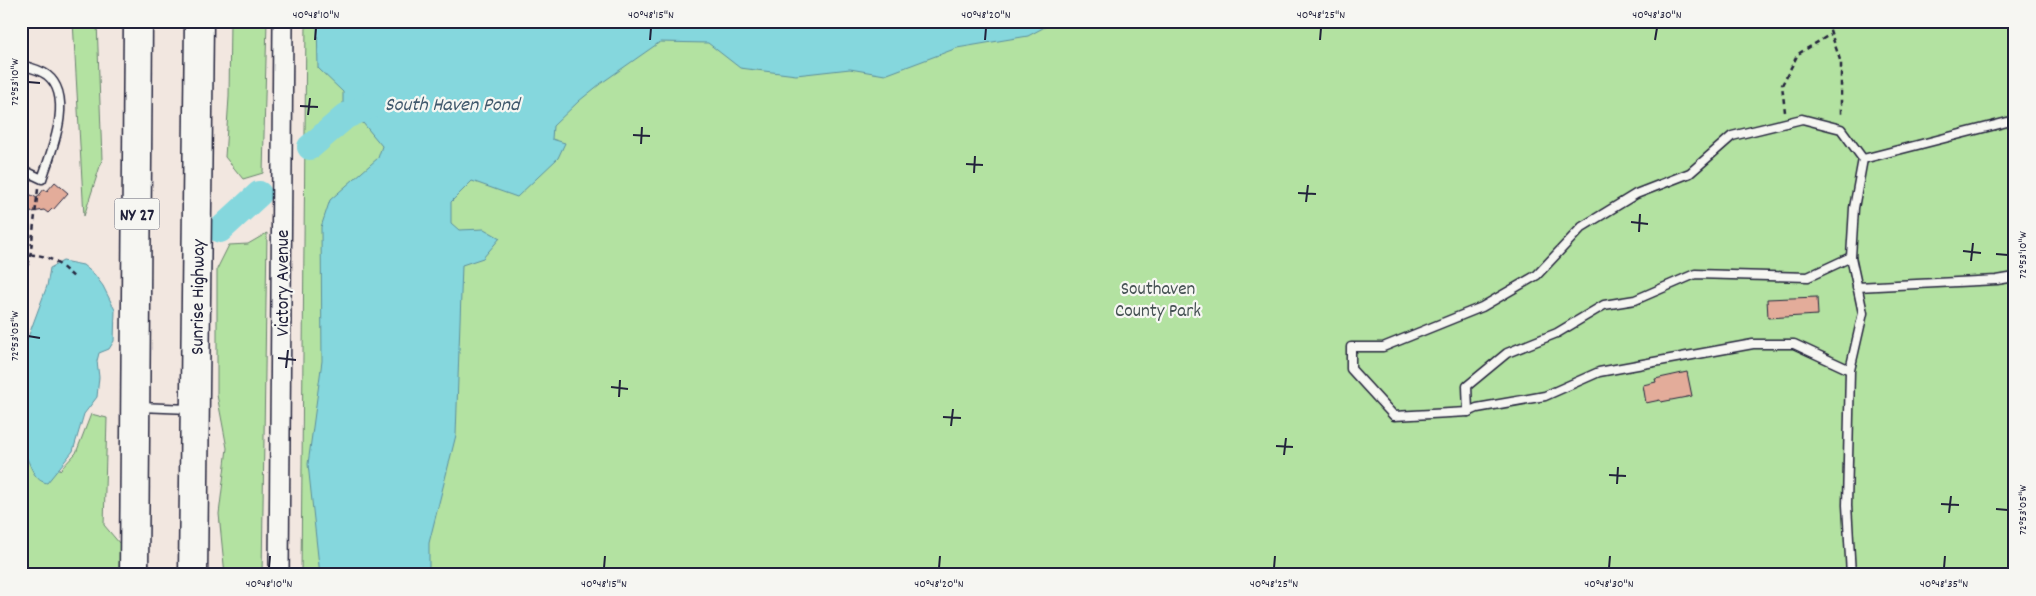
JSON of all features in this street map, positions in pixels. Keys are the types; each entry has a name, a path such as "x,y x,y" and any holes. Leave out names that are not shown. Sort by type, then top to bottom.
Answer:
{"highway":[{"name":"NY 27","path":"134,575 138,21"},
{"name":"Sunrise Highway","path":"193,575 199,21"}],"street":[{"name":"Victory Avenue","path":"279,575 283,21"}],"lane":[{"path":"21,65 47,75 57,87 60,108 56,137 42,179 21,169"},
{"path":"1850,370 1794,344 1753,344 1599,372 1545,396 1478,408 1468,412 1394,416 1352,370 1352,347 1383,346 1482,307 1537,275 1582,227 1636,194 1690,173 1732,136 1802,119 1841,129 1863,159 1854,208 1851,257 1863,313 1850,370 1847,505 1851,575"},
{"path":"1863,159 2015,120"},
{"path":"1468,412 1467,386 1507,353 1557,333 1604,305 1635,300 1695,274 1808,277 1851,257"},
{"path":"1857,287 1997,280 2015,277"},
{"path":"135,407 195,409"}],"path":[{"path":"1827,21 1841,63 1841,129"},
{"path":"1786,123 1782,85 1798,54 1831,34"},
{"path":"25,274 31,254 37,192 42,179"},
{"path":"21,256 31,254 55,259 76,279"}],"green space":[{"path":"73,21 97,21 102,160 84,216"},
{"path":"230,21 267,21 263,173 243,179 225,157 229,97"},
{"name":"Southaven County Park","path":"306,21 2015,21 2015,575 301,575"},
{"path":"267,233 262,575 225,575 219,514 227,448 217,395 217,269 229,245 248,244"},
{"path":"91,414 107,418 104,525 120,544 119,575 21,575 21,421 29,424 60,470 76,453"}],"water":[{"name":"South Haven Pond","path":"317,21 1056,21 1028,36 957,48 885,75 850,69 796,75 740,68 708,43 660,42 600,84 553,126 552,139 565,143 558,158 517,197 472,181 451,202 451,223 459,230 484,229 500,238 483,258 462,265 456,435 429,543 429,575 320,575 308,464 322,361 321,227 330,200 378,158 382,146 363,123 356,121 354,123 339,109 343,105 343,92 318,68"},
{"path":"63,261 83,265 94,274 103,286 115,310 114,341 109,349 99,353 97,361 99,377 97,397 84,414 73,451 47,483 34,474 21,448 21,344 27,340 47,286 50,268"}],"building":[{"path":"55,182 68,193 53,210 48,213 44,210 21,214 21,190 37,198 44,189 47,191"},
{"path":"1817,297 1818,315 1768,318 1767,299"},
{"path":"1687,372 1692,396 1646,403 1643,385 1656,382 1655,379"}],"waterway":[{"path":"310,147 346,116 378,102"},
{"path":"220,230 259,194"}]}
